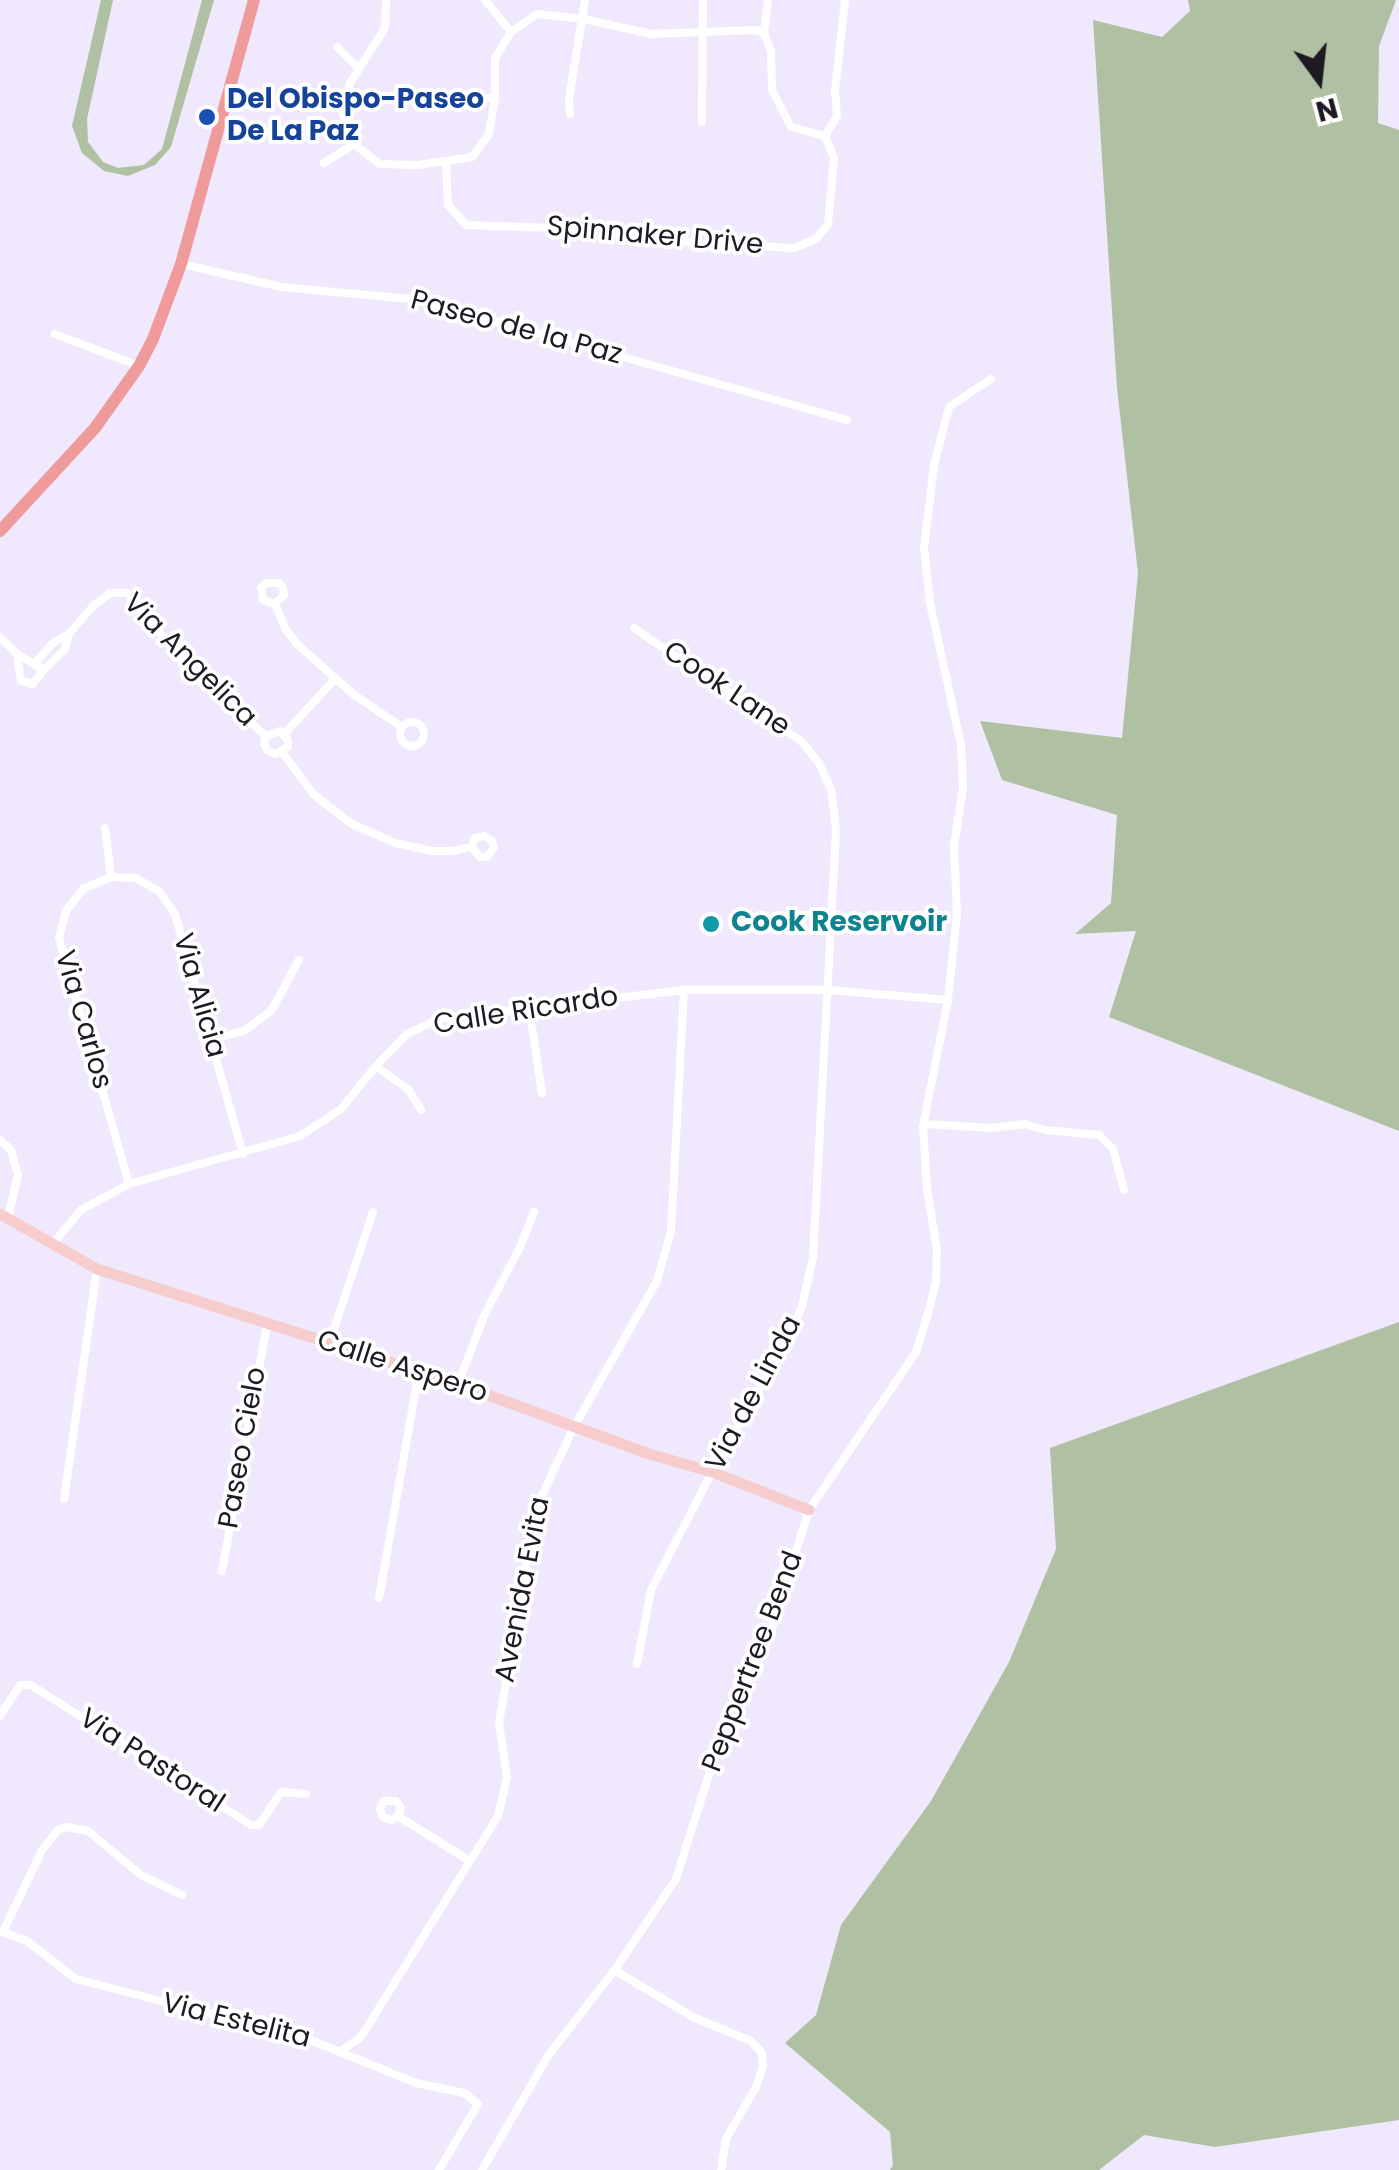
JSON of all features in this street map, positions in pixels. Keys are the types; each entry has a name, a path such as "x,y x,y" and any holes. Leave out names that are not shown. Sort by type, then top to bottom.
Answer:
{"main road":[{"path":"0,531 95,428 139,366 181,264 254,0"}],"street":[{"path":"386,0 386,28 358,68 342,111 354,144 380,164 418,165 472,157 489,134 496,98 495,58 511,32 536,14 584,19 651,34 756,30 764,33"},
{"path":"485,0 511,32"},
{"path":"570,114 569,99 586,0"},
{"path":"702,122 703,0"},
{"path":"768,0 764,33 771,51 772,90 792,127 825,136 837,116 835,90 845,0"},
{"path":"337,47 358,68"},
{"path":"428,98 496,98"},
{"name":"Spinnaker Drive","path":"446,162 448,206 466,225 640,231 692,243 794,248 816,239 828,225 834,158 825,136"},
{"path":"324,163 354,144"},
{"name":"Paseo de la Paz","path":"181,264 282,286 420,300 847,420"},
{"path":"55,334 139,366"},
{"name":"Peppertree Bend","path":"482,2170 548,2056 614,1970 676,1879 731,1705 768,1641 810,1510 916,1352 929,1310 936,1281 937,1251 927,1188 924,1124 948,1000 957,914 954,846 963,788 962,744 930,603 924,548 934,464 949,407 991,378"},
{"name":"Via Angelica","path":"35,663 102,598 118,591 127,593 194,674 266,736"},
{"path":"275,604 286,630 335,679 402,727"},
{"name":"Cook Lane","path":"634,628 793,734 819,763 832,789 836,830 829,990"},
{"name":"Via Angelica","path":"41,673 65,649 69,634"},
{"path":"0,637 17,654 35,663 41,673 33,684 21,681 17,654"},
{"path":"285,733 335,679"},
{"name":"Via Angelica","path":"275,730 285,733 288,747 282,753 268,751 264,744 266,736 275,730"},
{"name":"Via Angelica","path":"282,753 313,794 352,824 413,848 453,851 471,847"},
{"path":"105,828 111,877"},
{"name":"Via Alicia","path":"111,877 135,878 160,890 175,914 243,1154"},
{"name":"Via Carlos","path":"111,877 83,889 66,911 59,938 129,1184"},
{"path":"211,1039 244,1031 271,1011 299,960"},
{"name":"Calle Ricardo","path":"54,1242 82,1210 129,1184 300,1136 341,1109 406,1034 439,1018 684,990 829,990 948,1000"},
{"name":"Avenida Evita","path":"341,2050 361,2037 498,1816 507,1778 499,1723 536,1508 574,1427 657,1282 671,1230 684,990"},
{"name":"Via de Linda","path":"638,1664 651,1590 712,1472 784,1347 802,1306 812,1258 829,990"},
{"path":"530,1007 542,1093"},
{"path":"376,1066 409,1090 421,1110"},
{"path":"924,1124 992,1128 1024,1124 1044,1130 1099,1135 1113,1149 1124,1190"},
{"path":"0,1140 10,1150 18,1174 4,1216"},
{"path":"330,1344 374,1212"},
{"path":"458,1384 484,1316 534,1212"},
{"name":"Calle Aspero","path":"4,1216 97,1269 458,1384 810,1510"},
{"path":"64,1499 97,1269"},
{"name":"Paseo Cielo","path":"222,1571 266,1325"},
{"path":"379,1598 419,1371"},
{"name":"Via Pastoral","path":"0,1716 20,1685 31,1685 251,1825 258,1825 281,1792 306,1794"},
{"path":"398,1816 470,1861"},
{"path":"2,1932 42,1850 58,1830 66,1827 88,1831 141,1876 182,1895"},
{"name":"Via Estelita","path":"2,1932 27,1941 76,1979 308,2039 416,2083 464,2093 478,2104 440,2170"},
{"path":"614,1970 695,2018 750,2040 762,2053 763,2067 756,2087 726,2140 721,2170"}],"green space":[{"path":"101,0 113,0 87,119 88,142 103,162 118,168 144,165 162,149 202,0 214,0 171,147 155,165 128,176 104,171 82,153 72,126"},
{"path":"1188,0 1396,0 1379,46 1378,123 1399,130 1399,1131 1109,1017 1136,931 1075,934 1111,903 1117,815 1002,780 980,721 1122,738 1138,573 1117,388 1093,20 1162,37 1190,11"},
{"path":"1399,1322 1399,2120 1215,2147 1144,2135 1099,2170 890,2170 890,2132 785,2043 816,2015 841,1925 931,1801 1009,1662 1056,1549 1050,1448"}],"place":[{"name":"Del Obispo-Paseo De La Paz","path":"207,117"},
{"name":"Cook Reservoir","path":"711,924"}]}
